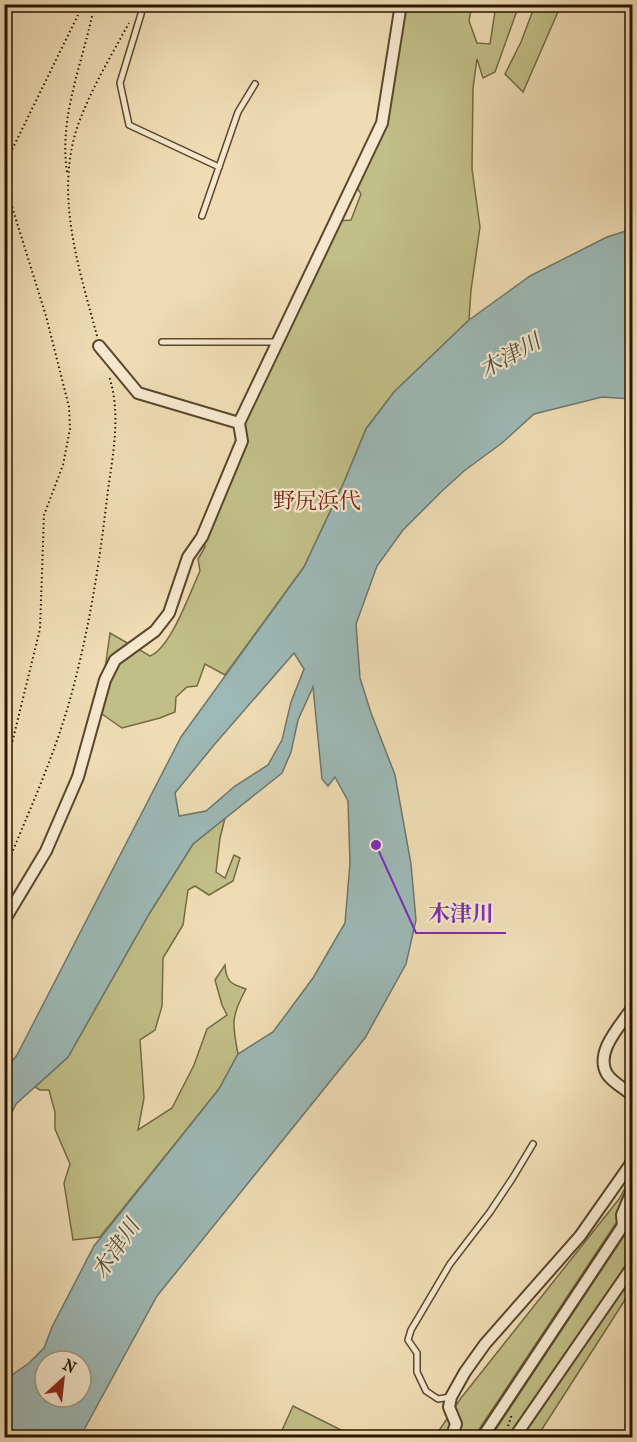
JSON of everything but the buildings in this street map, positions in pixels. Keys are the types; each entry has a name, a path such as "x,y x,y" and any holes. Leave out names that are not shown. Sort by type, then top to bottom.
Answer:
{"street":[{"path":"4,921 46,851 78,777 105,680 115,660 155,631 169,613 188,557 202,537 242,441 239,423 382,123 401,4"},
{"path":"99,346 138,393 239,423"},
{"path":"633,1008 608,1044 603,1060 608,1075 633,1095"},
{"path":"451,1437 456,1424 449,1407 451,1397 465,1372 485,1344 580,1236 633,1162"},
{"path":"623,1226 622,1215 633,1191"},
{"path":"482,1437 633,1212"},
{"path":"511,1433 633,1267"}],"lane":[{"path":"52,4 96,6"},
{"path":"142,4 120,83 129,124 219,167"},
{"path":"202,216 238,112 255,84"},
{"path":"162,342 278,342"},
{"path":"451,1397 438,1399 426,1391 417,1372 417,1353 408,1340 411,1330 450,1264 495,1204 533,1144"}],"path":[{"path":"96,6 72,92 64,151 70,222 99,346"},
{"path":"4,175 7,160 82,7"},
{"path":"67,174 71,151 85,106 134,15"},
{"path":"4,181 46,316 69,407 70,429 63,465 44,515 40,629 12,743 4,760"},
{"path":"4,866 11,855 44,778 69,705 80,661 100,558 115,433 116,405 109,376"},
{"path":"509,1398 513,1411 511,1433"}],"shaded area":[{"path":"404,5 472,5 469,21 477,43 490,44 496,5 519,5 495,72 483,78 477,59 473,88 472,169 480,227 469,320 394,392 366,429 304,567 225,675 205,664 197,686 187,687 176,697 175,712 122,728 99,712 110,633 150,656 158,651 165,642 179,618 200,571 198,559 205,547 203,526 239,457 240,429 339,221 351,220 361,194 356,186 386,125"},
{"path":"535,5 561,5 523,92 505,74 521,42"},
{"path":"225,818 216,872 225,878 234,855 240,858 233,881 209,895 195,886 188,890 183,925 163,958 162,1006 155,1030 140,1040 144,1098 138,1130 172,1108 194,1065 207,1029 227,1015 215,980 225,965 230,982 246,989 234,1020 238,1054 219,1089 100,1237 73,1240 64,1183 70,1164 55,1129 55,1112 49,1090 40,1090 35,1087 68,1057 149,914 193,844"},
{"path":"632,1175 632,1199 474,1437 434,1438 461,1398 619,1199"},
{"path":"632,1224 632,1289 537,1437 490,1438"},
{"path":"293,1406 355,1437 279,1437"}],"water":[{"path":"632,229 632,399 602,397 534,414 441,492 403,530 377,566 356,624 360,678 395,775 411,864 416,920 406,964 365,1038 157,1296 80,1437 5,1437 5,1380 33,1359 33,1409 93,1409 93,1349 43,1349 94,1246 219,1089 238,1054 273,1032 313,978 345,923 350,863 348,801 335,777 328,786 322,779 313,687 298,720 291,752 282,773 193,844 149,914 68,1057 16,1104 5,1127 5,1070 17,1055 181,737 304,567 366,429 394,392 469,320 530,276 607,237","holes":["294,653 304,669 291,702 282,740 268,765 235,786 206,811 179,816 175,793 214,745"]}],"place":[{"name":"木津川","path":"376,845"}],"district":[{"name":"野尻浜代","path":"317,501"}]}
